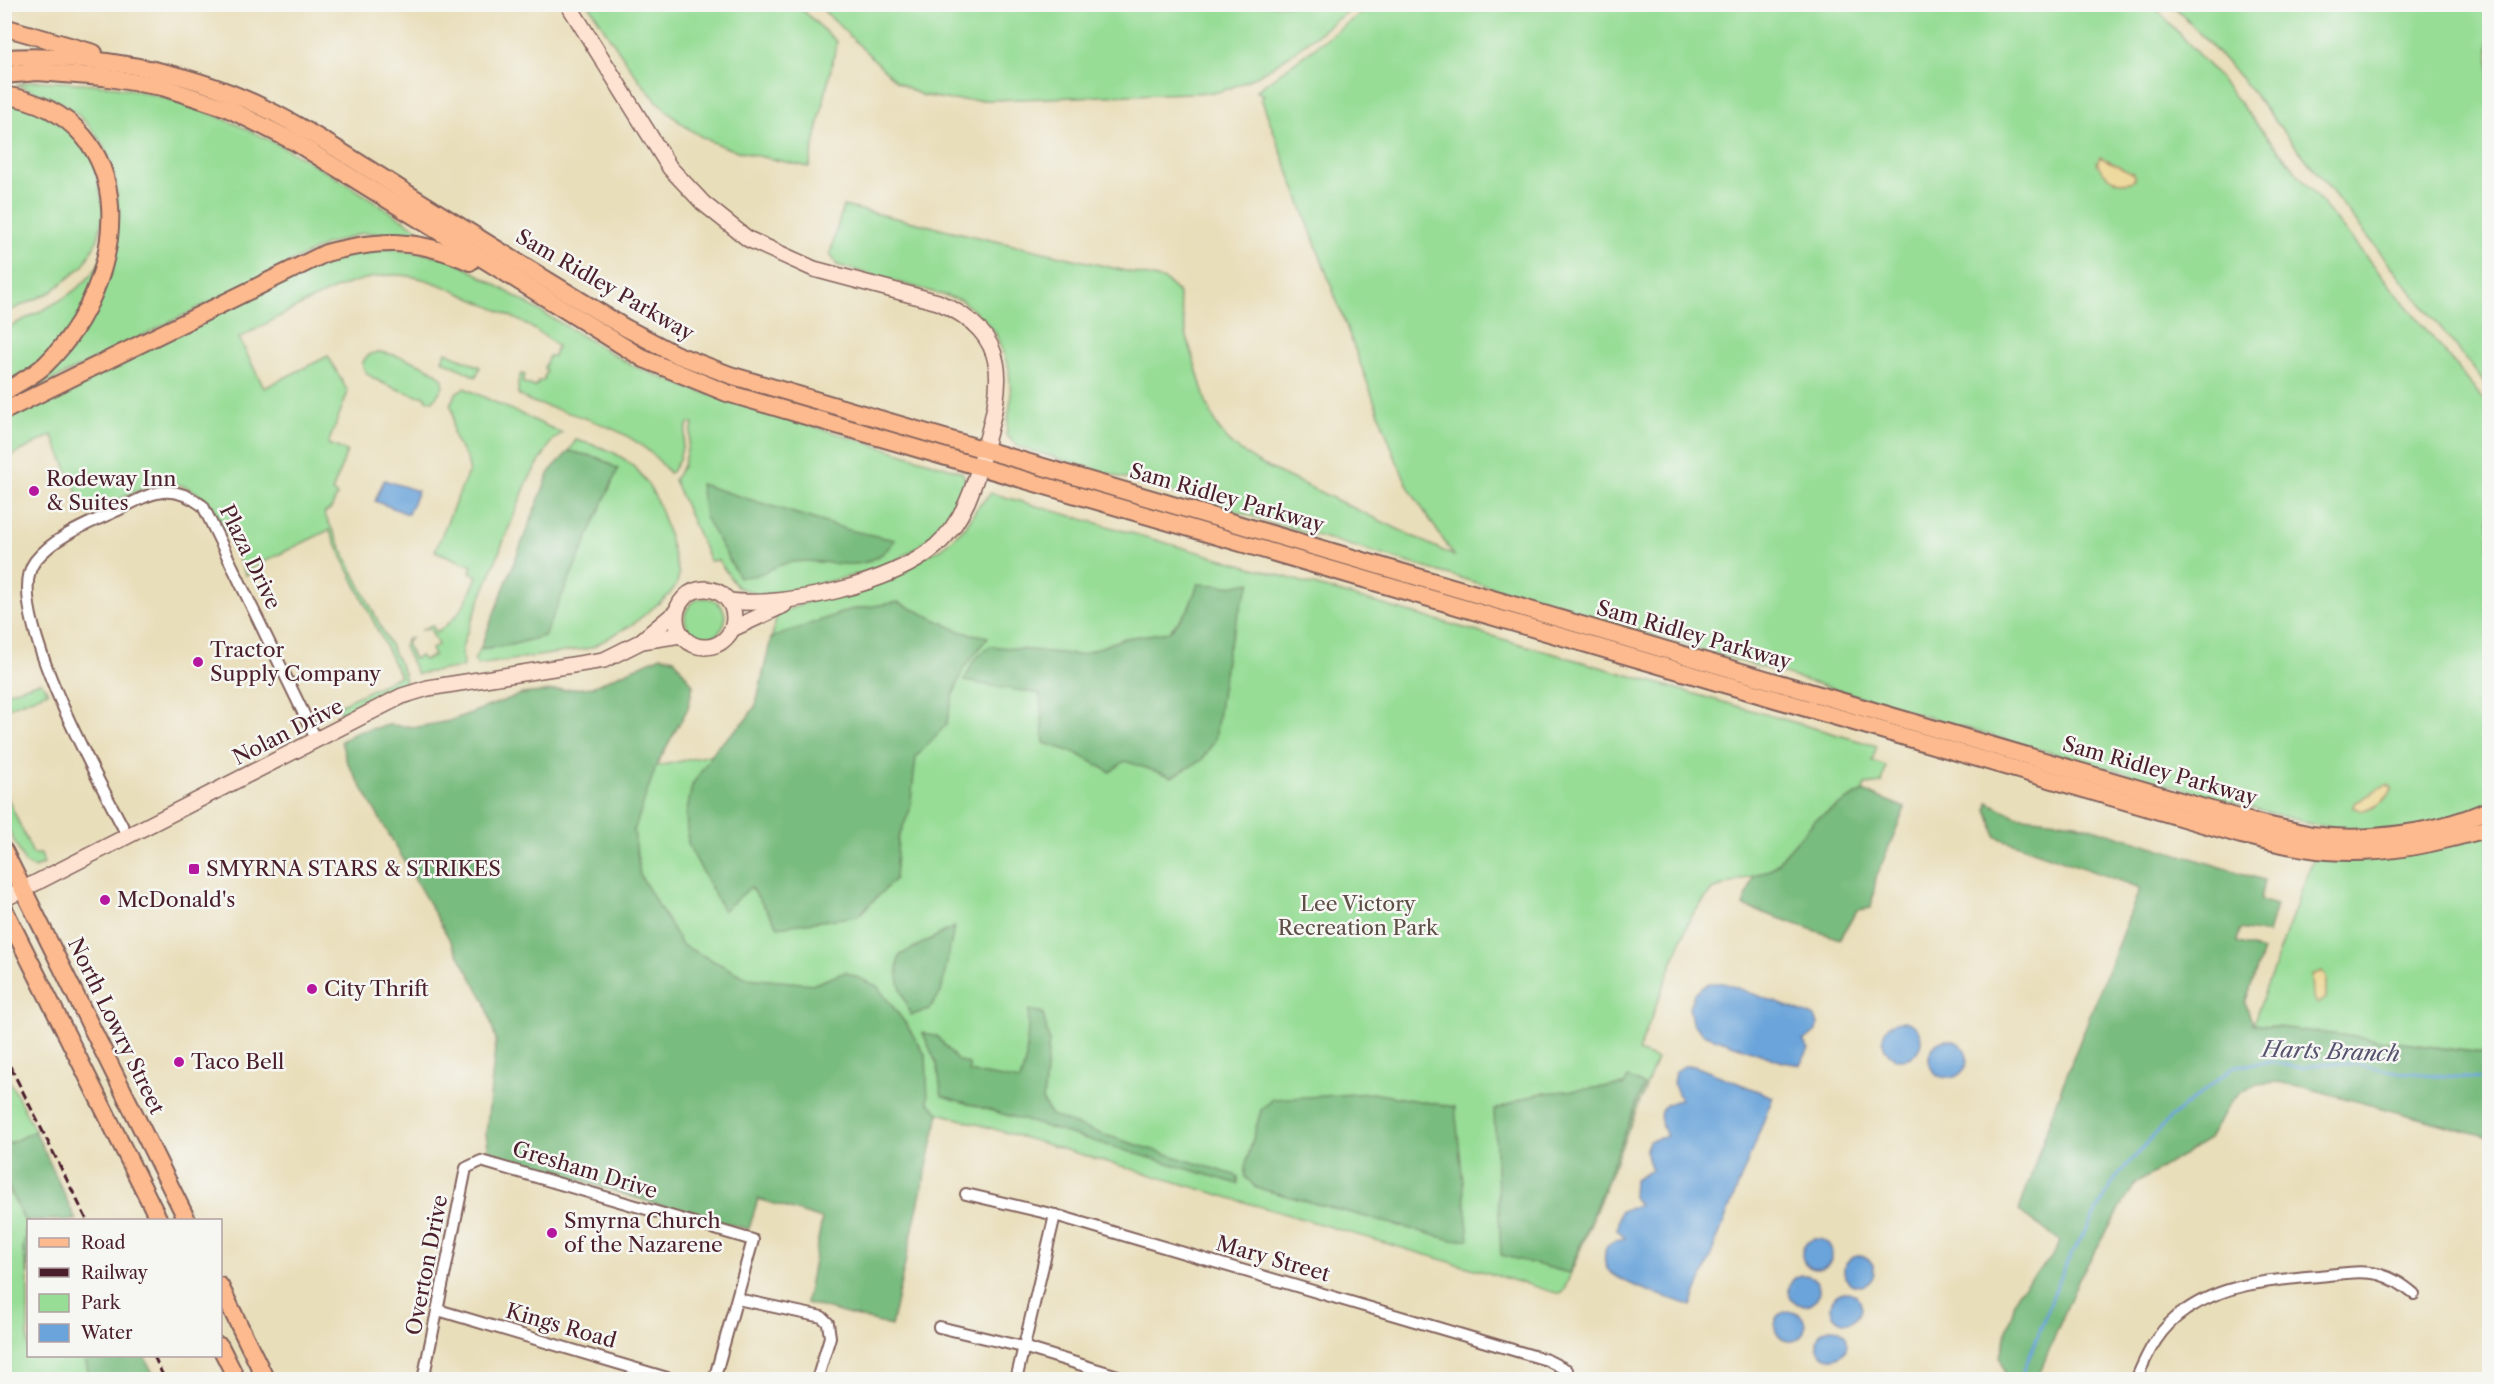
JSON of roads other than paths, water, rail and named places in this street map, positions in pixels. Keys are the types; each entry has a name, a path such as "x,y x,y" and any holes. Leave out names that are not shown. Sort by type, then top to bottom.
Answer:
{"main road":[{"path":"4,27 155,70"},
{"name":"Sam Ridley Parkway","path":"4,58 43,56 94,60 155,70 206,84 260,106 325,142 624,327 675,354 730,375 982,458 2241,835 2329,852 2368,852 2430,845 2490,828"},
{"name":"Sam Ridley Parkway","path":"4,75 37,72 103,77 162,87 227,108 294,142 644,359 727,393 982,458 2252,822 2313,835 2370,836 2426,831 2490,809"},
{"path":"4,95 42,105 70,120 92,144 107,178 110,206 109,241 100,275 79,322 46,364 4,392"},
{"path":"4,411 326,253 365,243 404,242 448,252 528,288"},
{"name":"North Lowry Street","path":"4,851 186,1219"},
{"path":"4,909 158,1219"},
{"path":"222,1290 266,1380"},
{"path":"222,1350 237,1380"}],"street":[{"path":"568,4 670,168 703,203 748,239 814,269 938,302 969,319 992,349 998,369 998,400 971,495 950,530 917,559 894,572 874,579 797,598 754,604 729,601 715,590 698,589 684,598 676,612 677,627 681,635 692,644 711,647 727,637 734,620 729,601"},
{"name":"Plaza Drive","path":"127,835 53,690 30,619 29,586 34,562 58,540 151,493 170,490 188,494 203,506 317,741"},
{"path":"732,629 797,598"},
{"name":"Nolan Drive","path":"4,899 127,835 417,691 595,663 611,658 640,642 676,612"},
{"name":"Nolan Drive","path":"640,642 681,635"},
{"name":"Gresham Drive","path":"474,1162 489,1161 753,1240 737,1299"},
{"name":"Overton Drive","path":"423,1380 466,1168 474,1162"},
{"name":"Mary Street","path":"966,1194 1055,1215 1547,1360 1568,1375"},
{"path":"1016,1380 1055,1215"},
{"path":"2136,1380 2152,1344 2169,1323 2197,1303 2229,1290 2265,1281 2364,1273 2392,1278 2414,1294"},
{"path":"714,1380 737,1299 813,1313 828,1323 830,1337 817,1380"},
{"name":"Kings Road","path":"438,1310 674,1380"},
{"path":"939,1327 1023,1347 1131,1380"}],"water":[{"path":"384,480 418,491 408,514 375,501"},
{"path":"1709,983 1724,983 1813,1016 1818,1023 1817,1031 1803,1041 1809,1049 1800,1065 1783,1062 1703,1034 1692,1023 1689,1007 1694,994"},
{"path":"1902,1021 1916,1026 1921,1040 1916,1054 1902,1059 1888,1054 1883,1040 1888,1026"},
{"path":"1948,1040 1962,1045 1967,1059 1962,1073 1948,1078 1934,1073 1929,1059 1934,1045"},
{"path":"1684,1066 1695,1066 1773,1097 1691,1306 1647,1291 1615,1276 1608,1270 1604,1259 1606,1247 1616,1240 1625,1238 1617,1229 1620,1211 1639,1205 1633,1197 1634,1180 1652,1170 1645,1151 1649,1141 1667,1136 1661,1122 1661,1112 1667,1104 1681,1100 1673,1083 1675,1072"},
{"path":"1817,1239 1823,1240 1831,1248 1831,1260 1823,1268 1817,1269 1811,1268 1803,1260 1802,1254 1803,1248 1811,1240"},
{"path":"1859,1256 1865,1257 1873,1265 1873,1277 1865,1285 1859,1286 1853,1285 1845,1277 1844,1271 1845,1265 1853,1257"},
{"path":"1804,1275 1810,1276 1818,1284 1818,1296 1810,1304 1804,1305 1798,1304 1790,1296 1789,1290 1790,1284 1798,1276"},
{"path":"1846,1292 1852,1293 1860,1301 1860,1313 1852,1321 1846,1322 1840,1321 1832,1313 1831,1307 1832,1301 1840,1293"},
{"path":"1790,1311 1796,1312 1804,1320 1804,1332 1796,1340 1790,1341 1784,1340 1776,1332 1775,1326 1776,1320 1784,1312"},
{"path":"1832,1328 1838,1329 1846,1337 1846,1349 1838,1357 1832,1358 1826,1357 1818,1349 1817,1343 1818,1337 1826,1329"}],"waterway":[{"name":"Harts Branch","path":"2020,1380 2066,1264 2117,1176 2171,1117 2235,1066 2271,1062 2301,1068 2327,1063 2355,1064 2391,1071 2490,1080"}],"railway":[{"path":"4,1054 86,1219"},
{"path":"154,1357 165,1380"}],"place":[{"name":"Rodeway Inn & Suites","path":"34,491"},
{"name":"Tractor Supply Company","path":"198,662"},
{"name":"SMYRNA STARS & STRIKES","path":"194,869"},
{"name":"McDonald's","path":"105,900"},
{"name":"City Thrift","path":"312,989"},
{"name":"Taco Bell","path":"179,1062"},
{"name":"Smyrna Church of the Nazarene","path":"552,1233"}],"park label":[{"name":"Lee Victory Recreation Park","path":"1358,916"}]}
